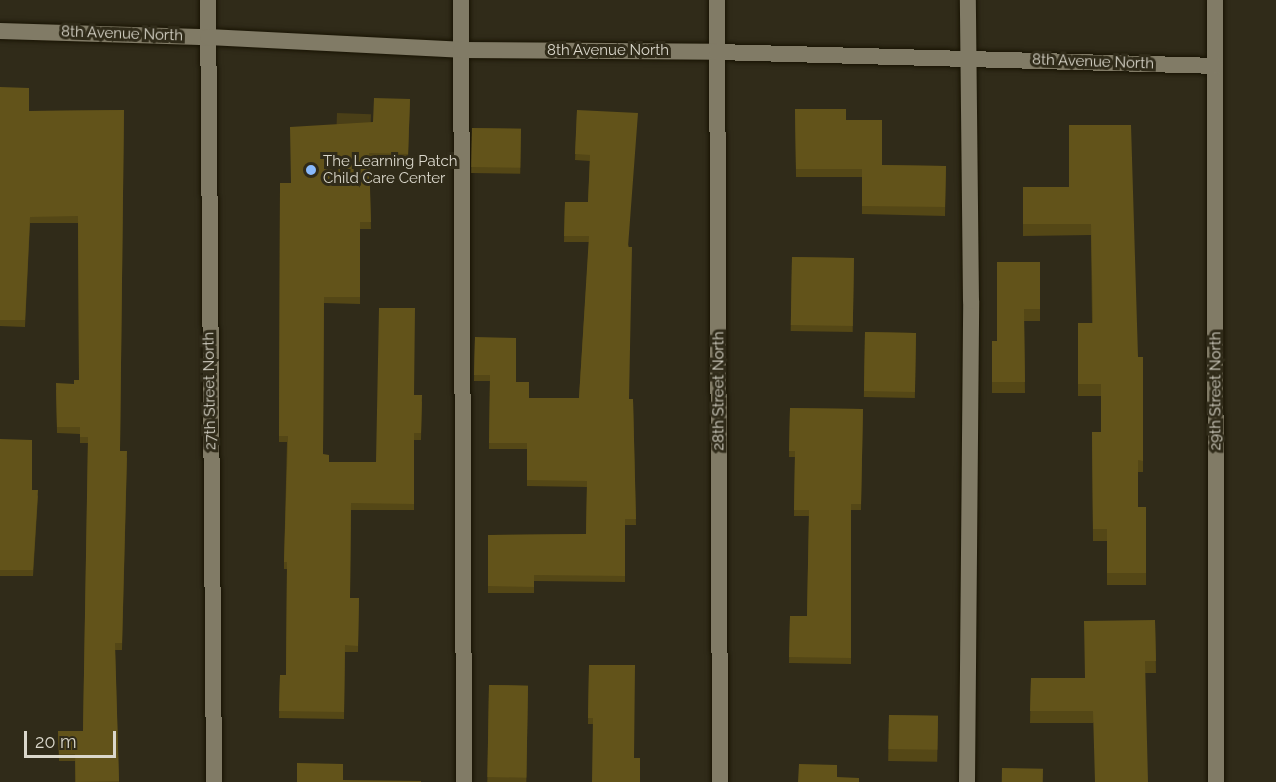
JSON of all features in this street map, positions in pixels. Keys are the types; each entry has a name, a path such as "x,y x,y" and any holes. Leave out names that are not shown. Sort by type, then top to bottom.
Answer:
{"street":[{"name":"27th Street North","path":"208,0 214,782"},
{"path":"461,0 464,782"},
{"name":"28th Street North","path":"717,0 720,782"},
{"path":"968,0 968,782"},
{"name":"29th Street North","path":"1215,0 1216,782"},
{"name":"8th Avenue North","path":"0,31 208,36 461,50 717,52 1215,66"}],"shaded area":[{"path":"337,113 371,114 369,172 335,171"}],"building":[{"path":"0,87 29,88 29,111 124,110 120,451 127,451 122,643 115,643 119,781 76,782 75,754 59,754 58,731 83,731 88,437 80,437 80,427 57,427 56,383 74,384 74,380 79,380 78,216 30,217 25,320 0,320"},
{"path":"374,98 410,99 408,154 369,153 371,222 360,222 360,297 324,297 323,454 329,455 329,462 376,462 379,308 415,308 414,395 422,395 421,433 414,433 414,504 351,503 350,598 359,598 358,646 345,645 344,712 279,711 280,675 286,675 287,562 284,562 288,436 279,436 280,183 291,183 290,127 373,122"},
{"path":"795,109 846,109 846,120 882,120 882,165 946,166 945,207 862,206 862,169 796,169"},
{"path":"577,110 638,113 628,247 632,247 629,399 633,399 636,519 625,519 625,576 534,575 534,587 488,586 488,535 586,534 587,481 527,480 527,443 489,443 490,375 474,375 475,337 516,338 516,382 529,382 529,398 579,398 589,236 564,236 565,202 588,202 590,155 575,154"},
{"path":"1069,125 1131,125 1138,357 1143,357 1143,461 1138,460 1138,507 1146,507 1146,573 1107,573 1107,529 1093,529 1092,432 1101,432 1101,384 1078,384 1078,323 1093,323 1091,224 1023,224 1023,187 1069,187"},
{"path":"472,128 521,129 520,168 471,167"},
{"path":"792,257 854,258 853,326 791,325"},
{"path":"997,262 1040,262 1040,309 1024,309 1025,382 992,382 992,341 997,341"},
{"path":"865,332 916,333 915,392 864,391"},
{"path":"790,408 863,409 861,504 851,504 851,658 789,657 790,616 807,616 809,510 794,510 795,451 789,451"},
{"path":"0,439 32,440 32,490 38,490 33,570 0,570"},
{"path":"1155,620 1156,661 1145,661 1148,782 1095,782 1093,711 1030,711 1031,678 1085,678 1084,621"},
{"path":"589,665 635,665 634,758 640,758 640,782 592,782 593,718 588,718"},
{"path":"489,685 528,686 526,778 487,777"},
{"path":"889,715 938,716 937,750 888,749"},
{"path":"297,763 343,764 343,780 421,782 297,782"},
{"path":"799,764 837,765 837,777 859,778 859,782 798,782"},
{"path":"1002,768 1043,769 1043,782 1002,782"}],"place":[{"name":"The Learning Patch Child Care Center","path":"311,170"}]}
